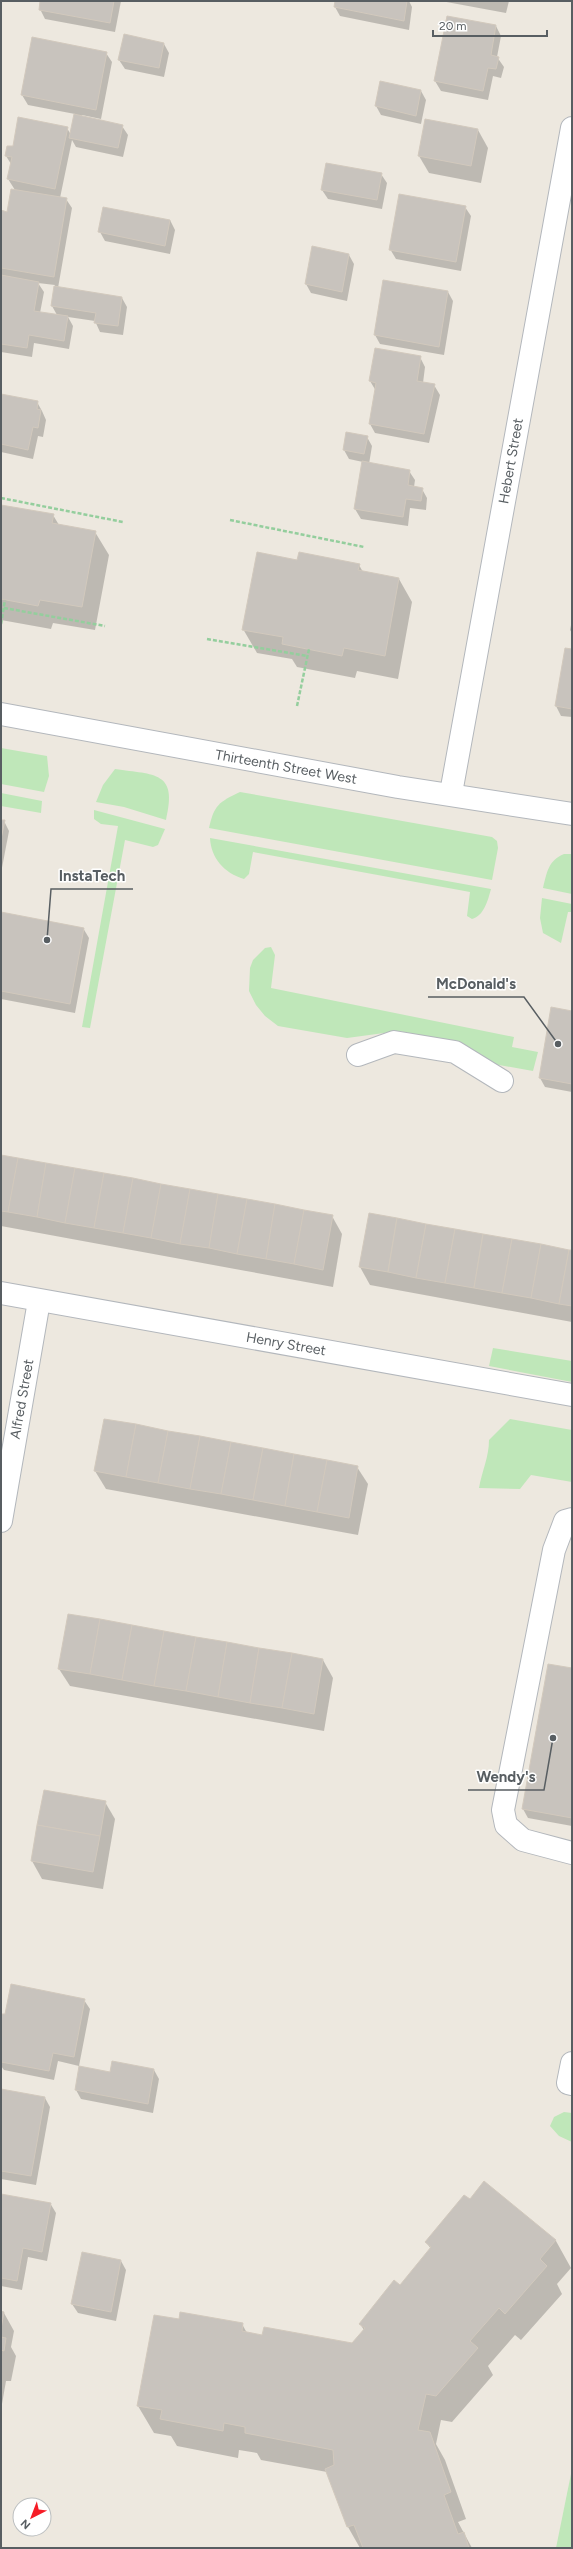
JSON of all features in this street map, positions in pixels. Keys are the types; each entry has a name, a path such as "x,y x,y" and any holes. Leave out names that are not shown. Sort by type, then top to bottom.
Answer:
{"street":[{"name":"Hebert Street","path":"450,793 572,128"},
{"name":"Thirteenth Street West","path":"1,714 398,787 450,793 572,814"},
{"path":"358,1055 394,1042 455,1052 502,1081"},
{"name":"Henry Street","path":"1,1293 572,1395"},
{"name":"Alfred Street","path":"1,1521 39,1301"},
{"path":"572,1519 565,1521 554,1550 503,1810 506,1825 523,1840 572,1853"},
{"path":"572,2063 568,2083 572,2084"}],"path":[{"path":"1,498 123,522"},
{"path":"230,520 364,547"},
{"path":"1,624 5,600"},
{"path":"4,608 105,626"},
{"path":"207,639 307,656"},
{"path":"296,706 309,649"}],"green space":[{"path":"1,748 47,756 49,776 44,792 1,784"},
{"path":"115,769 152,775 160,778 166,784 169,792 169,804 166,820 124,807 96,802 103,785"},
{"path":"240,792 492,837 497,841 498,848 492,880 209,828 213,814 218,805"},
{"path":"1,793 42,801 41,813 1,806"},
{"path":"94,810 165,829 158,845 153,847 125,840 90,1028 82,1027 118,826 101,824 94,819"},
{"path":"210,838 491,889 487,903 480,915 472,919 467,916 470,892 253,852 249,874 244,879 230,873 220,864 213,852"},
{"path":"564,854 572,854 572,894 543,888 547,872 551,864"},
{"path":"542,898 572,904 572,912 568,912 561,943 543,933 540,918"},
{"path":"271,947 275,955 271,988 514,1037 512,1047 538,1052 533,1071 488,1063 458,1043 399,1031 347,1038 278,1026 265,1016 256,1005 249,991 250,968 253,960 265,948"},
{"path":"493,1348 572,1361 572,1382 489,1366"},
{"path":"510,1419 572,1430 572,1482 531,1475 520,1489 479,1488 488,1452 489,1440"},
{"path":"564,2112 572,2113 572,2142 559,2136 550,2126 554,2117"},
{"path":"572,2469 572,2548 556,2548"}],"building":[{"path":"40,1 114,1 110,23 39,10"},
{"path":"335,1 407,1 404,21 334,7"},
{"path":"447,16 496,25 491,55 499,57 496,69 488,68 483,91 434,81"},
{"path":"124,34 164,43 159,68 118,60"},
{"path":"32,37 107,52 96,110 21,95"},
{"path":"380,81 421,90 416,116 375,106"},
{"path":"74,114 123,125 118,148 69,138"},
{"path":"18,117 68,127 55,189 7,179 12,157 5,156 7,146 13,146"},
{"path":"425,119 478,129 471,166 418,156"},
{"path":"326,163 382,173 377,200 321,190"},
{"path":"11,189 67,198 54,277 1,268 1,210 7,212"},
{"path":"399,194 466,206 456,262 389,250"},
{"path":"103,207 170,220 165,246 98,232"},
{"path":"312,246 349,254 342,292 305,284"},
{"path":"1,275 39,282 34,311 68,316 64,341 29,335 27,348 1,344"},
{"path":"383,280 448,291 439,347 374,335"},
{"path":"54,286 122,297 118,326 94,323 96,313 51,306"},
{"path":"375,348 421,356 417,381 435,384 424,434 369,424 376,383 369,381"},
{"path":"1,394 38,401 37,409 41,410 38,428 33,427 28,450 1,444"},
{"path":"346,432 368,436 364,454 343,450"},
{"path":"362,461 410,470 408,485 423,488 421,501 406,499 403,517 354,509"},
{"path":"1,505 54,514 52,523 96,531 82,607 40,600 38,606 1,599"},
{"path":"257,552 297,560 299,552 360,564 358,570 399,578 385,656 344,648 342,656 282,644 283,637 242,630"},
{"path":"565,648 572,649 572,709 555,706"},
{"path":"1,820 5,820 1,839"},
{"path":"1,912 84,928 70,1004 1,991"},
{"path":"551,1007 572,1011 572,1084 539,1078"},
{"path":"1,1155 18,1158 8,1212 1,1211"},
{"path":"18,1158 46,1163 37,1217 8,1212"},
{"path":"46,1163 75,1168 65,1223 37,1217"},
{"path":"75,1168 104,1173 94,1228 65,1223"},
{"path":"104,1173 133,1178 123,1233 94,1228"},
{"path":"133,1178 161,1184 151,1238 123,1233"},
{"path":"161,1184 190,1189 180,1244 151,1238"},
{"path":"190,1189 218,1194 209,1248 180,1244"},
{"path":"218,1194 247,1199 237,1254 209,1248"},
{"path":"247,1199 275,1204 266,1259 237,1254"},
{"path":"275,1204 304,1210 294,1264 266,1259"},
{"path":"304,1210 333,1215 323,1270 294,1264"},
{"path":"369,1213 397,1218 388,1272 359,1267"},
{"path":"397,1218 426,1224 416,1278 388,1272"},
{"path":"426,1224 455,1229 445,1283 416,1278"},
{"path":"455,1229 483,1234 474,1288 445,1283"},
{"path":"483,1234 512,1239 502,1293 474,1288"},
{"path":"512,1239 541,1244 531,1298 502,1293"},
{"path":"541,1244 569,1250 559,1304 531,1298"},
{"path":"569,1250 572,1250 572,1306 559,1304"},
{"path":"104,1419 136,1424 126,1477 94,1471"},
{"path":"136,1424 168,1431 158,1483 126,1477"},
{"path":"168,1431 200,1436 190,1489 158,1483"},
{"path":"200,1436 231,1442 221,1494 190,1489"},
{"path":"231,1442 263,1448 253,1500 221,1494"},
{"path":"263,1448 294,1454 285,1506 253,1500"},
{"path":"294,1454 327,1460 317,1512 285,1506"},
{"path":"327,1460 358,1466 349,1518 317,1512"},
{"path":"68,1614 100,1619 90,1674 58,1669"},
{"path":"100,1619 132,1625 122,1680 90,1674"},
{"path":"132,1625 164,1631 154,1686 122,1680"},
{"path":"164,1631 196,1637 186,1691 154,1686"},
{"path":"196,1637 227,1642 218,1697 186,1691"},
{"path":"227,1642 259,1648 250,1703 218,1697"},
{"path":"259,1648 292,1653 282,1708 250,1703"},
{"path":"292,1653 323,1659 314,1714 282,1708"},
{"path":"548,1664 572,1668 572,1818 522,1809"},
{"path":"44,1790 106,1801 100,1836 37,1825"},
{"path":"37,1825 100,1836 93,1872 31,1861"},
{"path":"11,1984 85,1999 74,2057 53,2053 49,2071 1,2062 1,2014 5,2014"},
{"path":"112,2061 154,2069 148,2104 75,2090 79,2066 110,2072"},
{"path":"1,2089 45,2097 31,2176 1,2171"},
{"path":"484,2181 556,2240 540,2259 547,2266 505,2314 499,2308 470,2341 478,2348 436,2396 426,2394 418,2430 430,2432 451,2492 444,2495 458,2534 464,2532 469,2548 363,2548 354,2525 347,2527 325,2469 334,2465 333,2450 245,2433 245,2427 224,2423 223,2431 160,2419 162,2410 137,2406 154,2315 179,2319 180,2312 243,2323 242,2331 262,2335 264,2327 352,2343 365,2328 359,2324 394,2280 400,2285 431,2247 425,2242 464,2195 470,2199"},
{"path":"1,2194 51,2203 42,2252 23,2248 17,2281 1,2278"},
{"path":"82,2252 121,2260 111,2312 71,2304"},
{"path":"1,2311 4,2312 1,2329"},
{"path":"1,2337 6,2338 4,2351 1,2350"}],"place":[{"name":"InstaTech","path":"47,940"},
{"name":"McDonald's","path":"558,1044"},
{"name":"Wendy's","path":"553,1738"}]}
